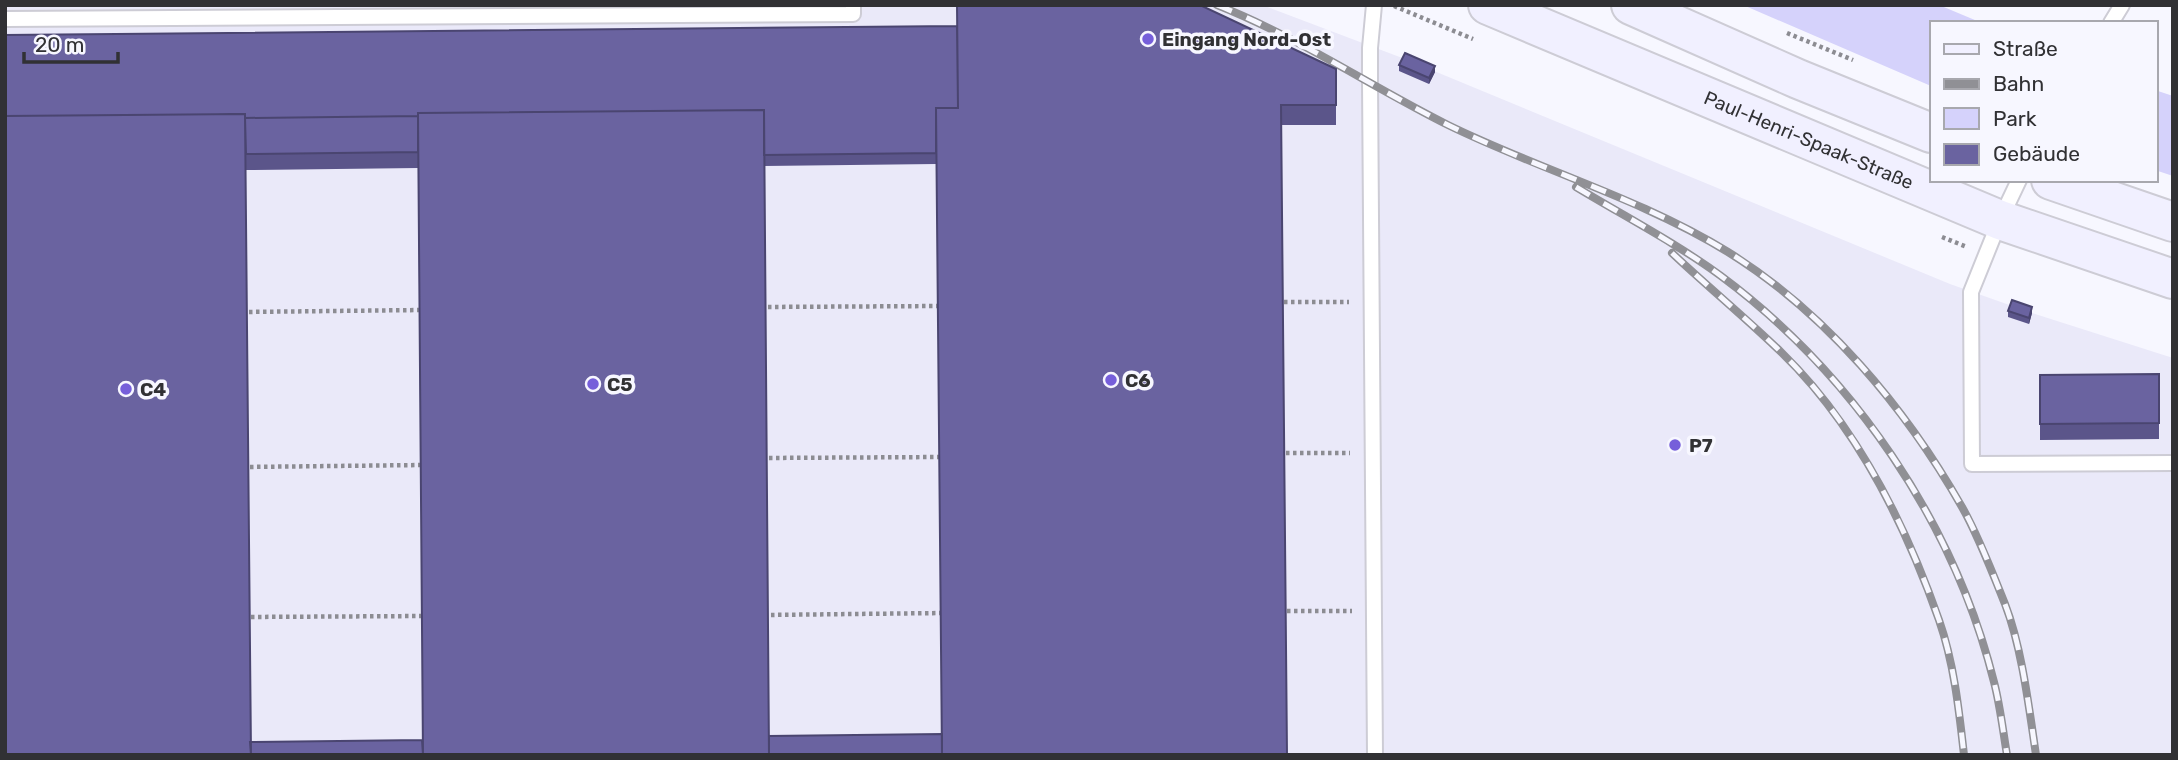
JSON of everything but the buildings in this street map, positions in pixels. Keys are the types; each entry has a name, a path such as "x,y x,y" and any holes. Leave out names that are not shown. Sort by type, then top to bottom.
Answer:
{"main road":[{"name":"Paul-Henri-Spaak-Straße","path":"1488,5 2000,220 2173,279"},
{"path":"1631,5 1798,79 1930,133"},
{"path":"2056,182 2173,222"}],"lane":[{"path":"5,19 332,12 853,14 853,5"},
{"path":"1374,5 1370,48 1375,755"},
{"path":"2112,21 2122,5"},
{"path":"2018,182 1971,292 1972,464 2173,463"}],"path":[{"path":"1783,31 1857,62"},
{"path":"1270,302 1372,302"},
{"path":"752,307 949,306"},
{"path":"233,312 429,310"},
{"path":"1272,453 1373,452"},
{"path":"753,458 950,457"},
{"path":"234,467 431,465"},
{"path":"1273,612 1374,611"},
{"path":"754,615 951,613"},
{"path":"236,617 432,616"}],"shaded area":[{"path":"5,5 1262,5 1405,59 1950,284 2173,358 2173,755 5,755"}],"green space":[{"path":"1743,5 1939,5 1977,21 1930,21 1930,86"},
{"path":"2157,91 2173,96 2173,176 2157,171"}],"railway":[{"path":"1217,5 1305,47 1448,125 1625,200 1694,233 1764,276 1830,333 1889,398 1940,470 1968,518 2011,621 2024,678 2036,755"},
{"path":"1576,187 1668,241 1721,276 1769,315 1814,358 1855,405 1892,456 1925,509 1953,565 1976,623 1994,682 2007,755"},
{"path":"1672,253 1809,381 1833,411 1876,477 1911,547 1939,620 1952,670 1964,755"}],"place":[{"name":"Eingang Nord-Ost","path":"1148,39"},
{"name":"C6","path":"1111,380"},
{"name":"C5","path":"593,384"},
{"name":"C4","path":"126,389"},
{"name":"P7","path":"1675,445"}]}
